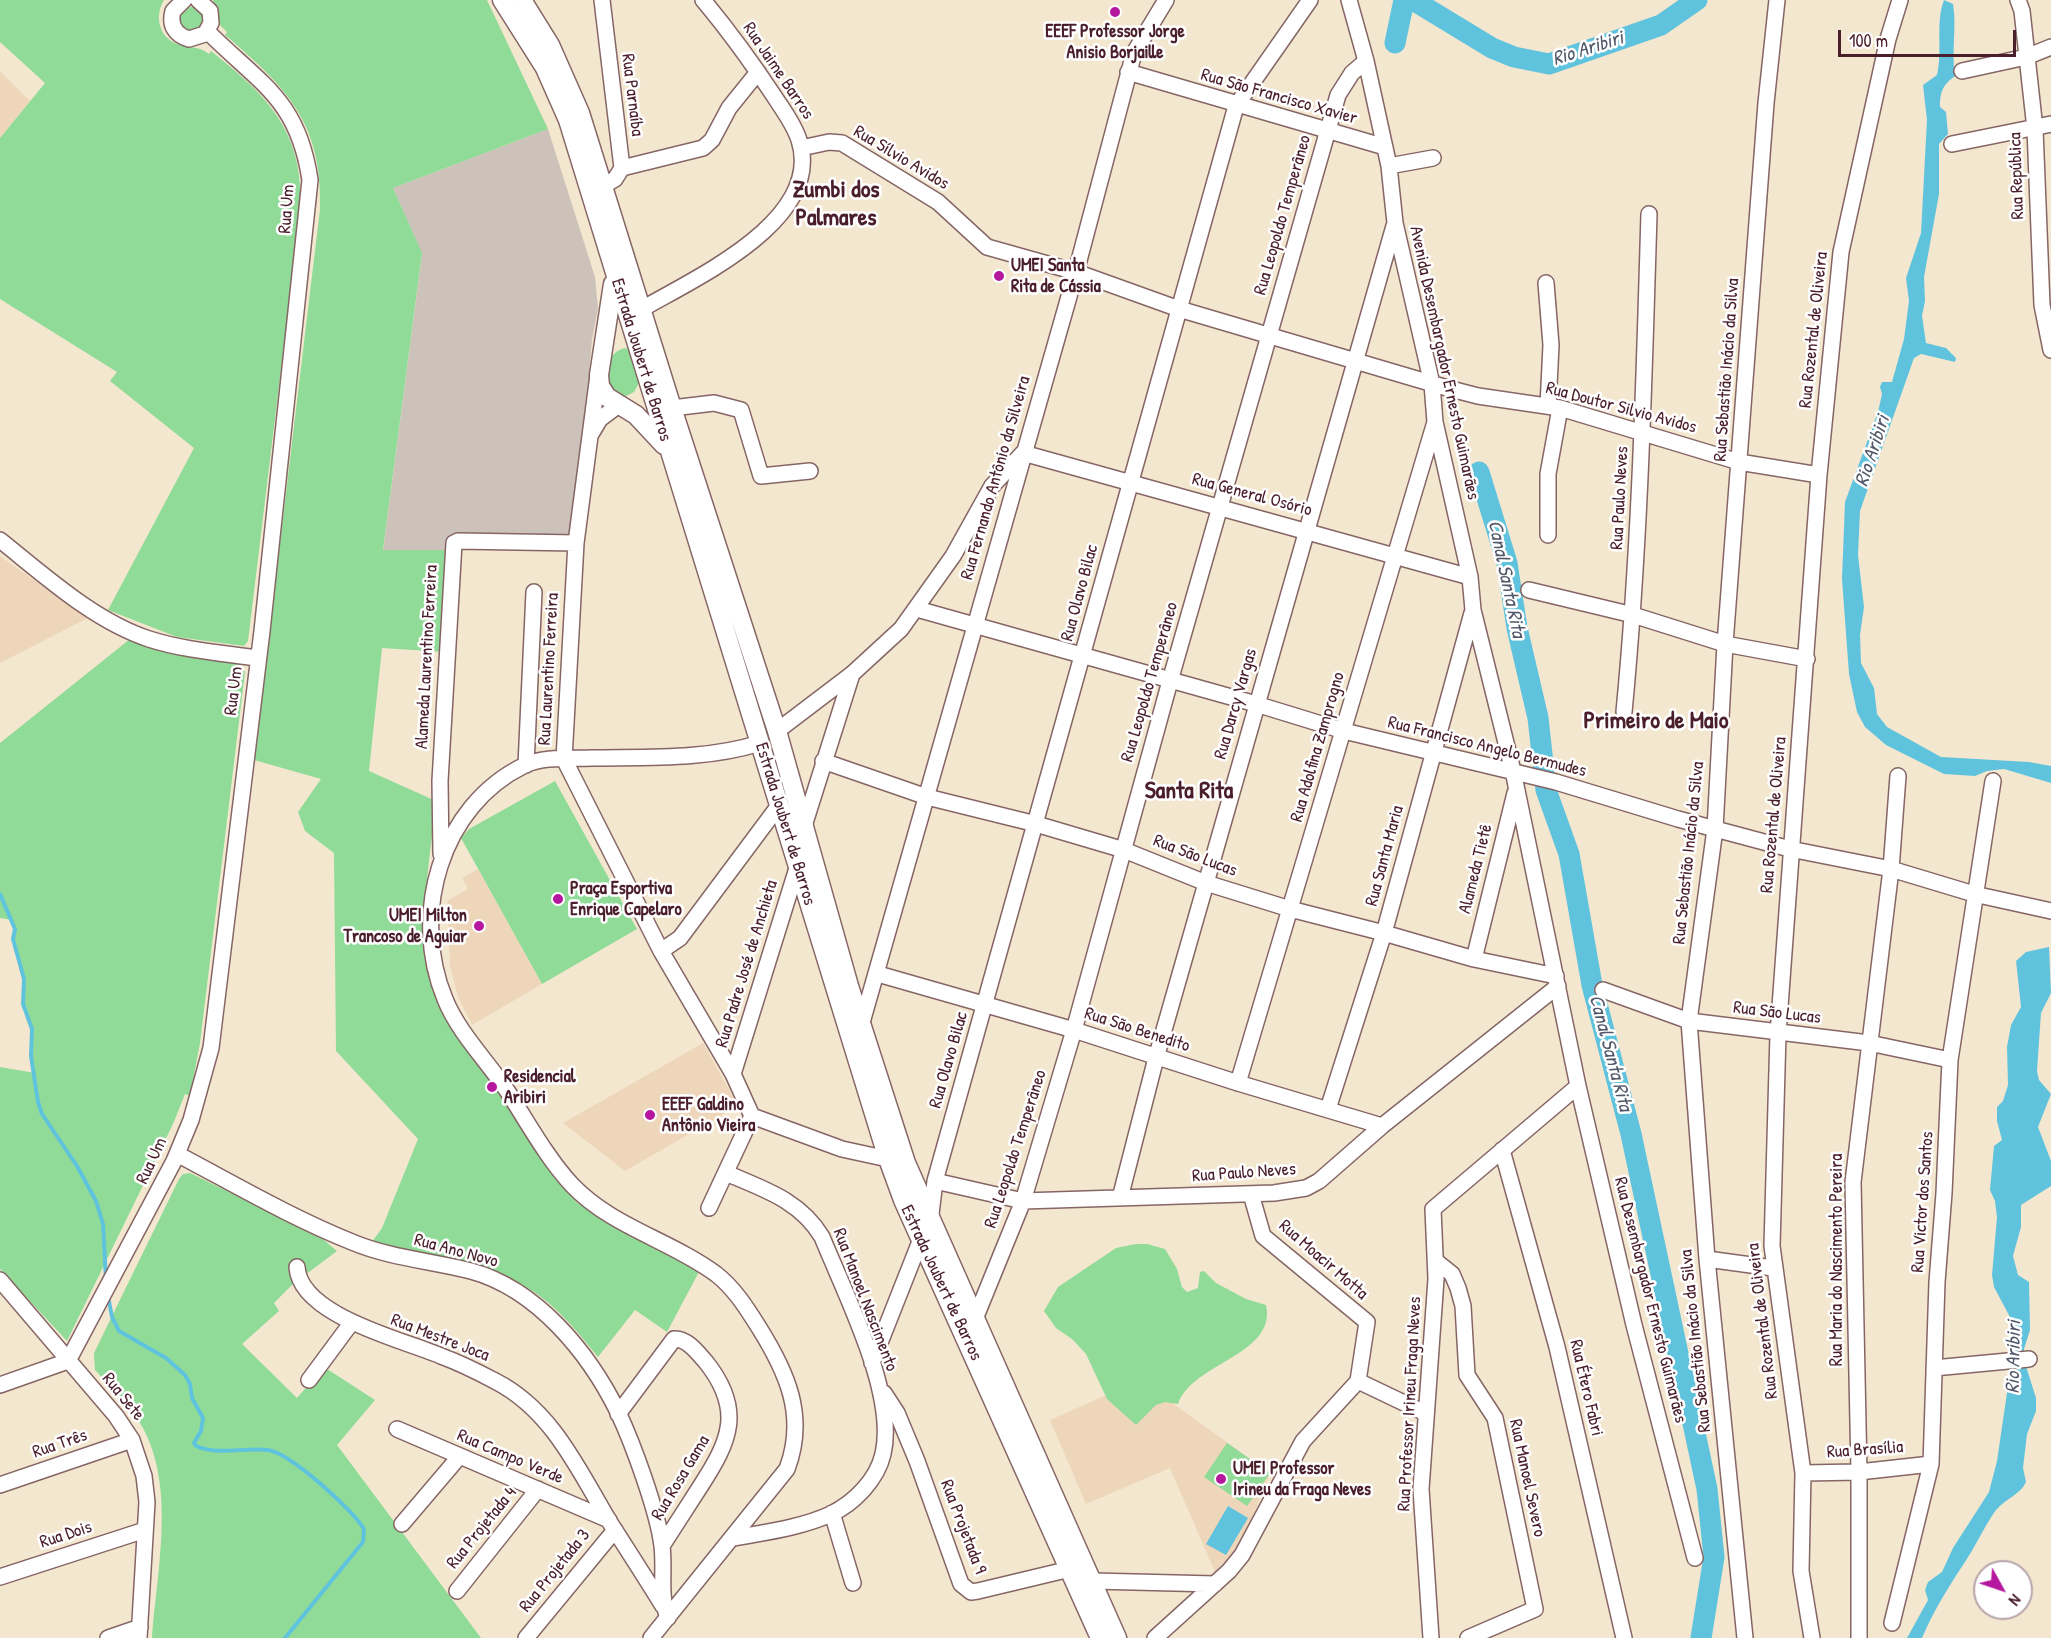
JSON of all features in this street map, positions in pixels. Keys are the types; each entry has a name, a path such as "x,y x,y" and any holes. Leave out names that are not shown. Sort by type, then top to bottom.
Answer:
{"main road":[{"name":"Estrada Joubert de Barros","path":"502,0 535,49 557,93 798,864 842,987 861,1026 906,1163 1117,1638"},
{"name":"Estrada Joubert de Barros","path":"522,0 550,45 567,81 603,186 777,731 804,826 842,987 888,1159 921,1239 1100,1638"},
{"path":"610,261 612,302 598,375 603,392 610,400 620,404 645,424 670,453"},
{"path":"620,404 639,396 648,385 658,363"}],"street":[{"path":"184,0 175,7 171,15 175,31 189,39 197,38 207,31 211,15 208,7 198,0"},
{"name":"Rua Parnaíba","path":"602,0 622,168"},
{"name":"Rua Jaime Barros","path":"642,309 729,258 764,231 796,189 801,148 789,119 758,72 703,0"},
{"name":"Rua Fernando Antônio da Silveira","path":"861,1026 878,974 975,623 1076,272 1128,72 1142,36 1166,0"},
{"name":"Rua Olavo Bilac","path":"931,1215 935,1181 1236,106 1310,0"},
{"name":"Avenida Desembargador Ernesto Guimarães","path":"1349,0 1366,60 1389,166 1395,223 1432,384 1435,422 1470,577 1473,610 1513,771 1578,1086"},
{"name":"Rua Sebastião Inácio da Silva","path":"1746,1638 1707,1259 1689,1021 1715,829 1725,645 1766,103 1777,0"},
{"name":"Rua Rozental de Oliveira","path":"1812,1638 1801,1570 1803,1473 1773,1268 1778,1034 1819,475 1841,252 1888,39 1900,0"},
{"name":"Rua República","path":"2018,0 2022,11 2045,212 2046,283 2051,350"},
{"name":"Rua Um","path":"68,1361 156,1199 177,1154 197,1102 211,1048 310,180 304,147 291,118 268,87 207,31"},
{"path":"1962,71 2026,57 2051,47"},
{"name":"Rua Leopoldo Temperâneo","path":"975,1319 1023,1201 1074,1030 1170,681 1328,131 1343,84 1366,60"},
{"path":"603,186 615,179 622,168 703,148 712,140 729,108 758,72"},
{"name":"Rua São Francisco Xavier","path":"1128,72 1236,106 1384,147"},
{"path":"1952,144 2051,124"},
{"name":"Rua Sílvio Avidos","path":"801,148 829,142 848,146 938,202 972,233"},
{"path":"1389,166 1433,158"},
{"name":"Rua Paulo Neves","path":"1624,712 1633,615 1643,433 1648,214"},
{"name":"Rua Darcy Vargas","path":"1120,1198 1156,1058 1395,223"},
{"name":"Rua Doutor Silvio Avidos","path":"972,233 987,247 1076,272 1179,309 1432,384 1478,396 1554,407 1739,462 1819,475"},
{"path":"1546,284 1554,407 1548,474 1548,535"},
{"name":"Rua Laurentino Ferreira","path":"598,375 576,543 564,759 661,951 733,1074 752,1116"},
{"name":"Rua Laurentino Ferreira","path":"590,437 600,419 620,404"},
{"path":"672,408 714,404 741,410 761,476 810,471"},
{"name":"Rua Adolfina Zamprogno","path":"1238,1083 1344,731 1393,555 1435,422"},
{"path":"777,731 852,674 890,640 917,609 953,556 992,486 1023,453"},
{"name":"Rua General Osório","path":"1023,453 1470,577"},
{"path":"0,540 87,606 146,638 175,646 257,657"},
{"name":"Alameda Laurentino Ferreira","path":"441,860 440,781 454,543 458,541 576,543"},
{"path":"1529,590 1633,615 1725,645 1807,659"},
{"path":"526,765 534,592"},
{"name":"Rua Francisco Angelo Bermudes","path":"917,609 975,623 1344,731 1556,782 1790,849 1891,869 1974,894 2051,911"},
{"name":"Rua Santa Maria","path":"1328,1109 1384,933 1473,610"},
{"path":"804,826 852,674"},
{"path":"651,1638 666,1612 734,1538 787,1469 795,1449 794,1408 780,1362 741,1300 714,1273 618,1221 585,1198 571,1183 486,1058 455,1021 438,979 431,933 435,879 453,834 475,803 489,788 526,765 564,759 702,755 739,750 760,743"},
{"name":"Rua São Lucas","path":"823,761 927,797 1036,824 1124,850 1206,884 1557,981"},
{"name":"Rua Maria do Nascimento Pereira","path":"1858,1638 1859,1472 1853,1182 1891,869 1898,776"},
{"name":"Rua Victor dos Santos","path":"1892,1623 1930,1464 1950,1060 1993,781"},
{"name":"Alameda Tietê","path":"1474,959 1516,789"},
{"path":"661,951 680,938 780,804"},
{"name":"Rua Padre José de Anchieta","path":"733,1074 798,864"},
{"path":"842,987 865,982 878,974"},
{"name":"Rua São Benedito","path":"878,974 1074,1030 1156,1058 1382,1126"},
{"name":"Rua Paulo Neves","path":"935,1181 1023,1201 1251,1194 1306,1188 1331,1171 1557,981"},
{"name":"Rua São Lucas","path":"1603,990 1689,1021 1778,1034 1869,1043 1950,1060"},
{"path":"1502,1150 1578,1086"},
{"name":"Rua Desembargador Ernesto Guimarães","path":"1578,1086 1634,1325 1695,1558"},
{"path":"709,1208 752,1116 842,1149 888,1159"},
{"name":"Rua Professor Irineu Fraga Neves","path":"1431,1638 1421,1490 1437,1262 1433,1209 1502,1150"},
{"name":"Rua Étero Fabri","path":"1502,1150 1557,1347 1624,1638"},
{"name":"Rua Ano Novo","path":"177,1154 354,1243 471,1271 511,1288 543,1314 590,1363 618,1414 647,1491 662,1546 666,1612"},
{"name":"Rua Manoel Nascimento","path":"726,1173 786,1199 812,1220 822,1237 872,1363 886,1422 883,1455 870,1481 857,1496 832,1513 796,1526 734,1538"},
{"name":"Rua Moacir Motta","path":"1251,1194 1263,1236 1367,1322 1358,1381"},
{"path":"872,1363 921,1239"},
{"path":"1707,1259 1773,1268"},
{"name":"Rua Manoel Severo","path":"1437,1262 1452,1274 1458,1288 1462,1305 1467,1375 1495,1418 1535,1609 1468,1638"},
{"name":"Rua Mestre Joca","path":"297,1267 298,1278 309,1294 352,1322 388,1339 441,1355 497,1382 520,1397 551,1426 666,1612"},
{"name":"Rua Sete","path":"2,1287 116,1416 132,1440 144,1476 147,1502 140,1633"},
{"path":"309,1380 352,1322"},
{"name":"Rua Rosa Gama","path":"618,1414 670,1341 681,1339 719,1379 729,1403 730,1424 726,1441 715,1463 662,1546"},
{"path":"1934,1368 2029,1359"},
{"path":"0,1385 68,1361"},
{"path":"1155,1638 1215,1584 1242,1555 1303,1441 1358,1381 1425,1413"},
{"name":"Rua Projetada 9","path":"877,1384 897,1413 961,1584 970,1592 978,1591 1070,1569"},
{"name":"Rua Campo Verde","path":"397,1430 538,1489 612,1525"},
{"name":"Rua Três","path":"0,1485 132,1440"},
{"path":"402,1524 459,1456"},
{"name":"Rua Brasília","path":"1803,1473 1859,1472 1930,1464"},
{"name":"Rua Projetada 4","path":"457,1591 538,1489"},
{"path":"832,1513 853,1583"},
{"name":"Rua Projetada 3","path":"526,1638 612,1525"},
{"name":"Rua Dois","path":"0,1578 145,1530"},
{"path":"1093,1581 1215,1584"},
{"path":"108,1638 140,1633"}],"shaded area":[{"path":"0,71 30,101 0,138"},
{"path":"548,129 595,277 598,308 592,340 574,536 448,550 383,551 422,254 393,188"},
{"path":"0,556 88,618 0,663"},
{"name":"UMEI Milton Trancoso de Aguiar","path":"478,869 542,984 472,1025 458,997 450,966 447,901 468,889 462,878"},
{"name":"EEEF Galdino Antônio Vieira","path":"703,1043 738,1106 625,1171 563,1123"},
{"name":"UMEI Professor Irineu da Fraga Neves","path":"1140,1380 1270,1473 1241,1546 1215,1572 1170,1468 1086,1504 1050,1420"}],"green space":[{"path":"0,0 164,0 159,19 166,36 181,45 201,49 209,54 211,51 232,68 266,101 289,138 300,184 300,212 248,641 244,646 177,637 108,610 194,448 110,381 117,372 0,299 0,138 45,83 0,42"},
{"path":"213,0 487,0 548,129 393,188 422,253 383,550 448,550 445,652 382,648 369,771 436,801 426,888 426,955 435,990 456,1034 576,1202 610,1225 700,1270 667,1332 635,1310 598,1357 554,1308 522,1285 486,1270 372,1242 382,1228 418,1139 336,1051 334,853 305,831 298,812 321,779 254,760 320,209 319,179 315,153 296,109 283,90 266,72 225,35 227,32 220,25"},
{"path":"191,7 196,8 202,14 202,24 196,30 191,31 186,30 180,24 179,19 180,14 186,8"},
{"path":"625,348 631,350 640,381 634,392 626,396 614,393 606,380 612,356"},
{"path":"130,639 177,653 238,664 245,672 200,1043 190,1096 185,1094 173,1124 67,1341 0,1269 0,1067 35,1073 31,1056 32,1029 23,1004 24,979 13,939 15,929 12,920 0,918 0,743"},
{"name":"Praça Esportiva Enrique Capelaro","path":"555,781 637,929 542,984 461,838 469,829"},
{"path":"190,1173 318,1235 337,1251 293,1284 274,1303 279,1311 242,1344 297,1398 324,1367 375,1400 337,1445 481,1638 152,1638 162,1525 157,1469 150,1442 137,1418 95,1370 94,1353 179,1179 183,1174"},
{"path":"1147,1244 1165,1249 1177,1269 1182,1287 1187,1292 1198,1288 1200,1272 1204,1271 1216,1283 1246,1299 1266,1305 1266,1322 1259,1336 1247,1347 1200,1378 1187,1390 1178,1404 1165,1402 1156,1405 1136,1425 1107,1399 1086,1354 1072,1339 1056,1328 1044,1311 1058,1287 1116,1248"},
{"path":"1227,1443 1270,1473 1247,1506 1204,1477"}],"water":[{"name":"Rio Aribiri","path":"1944,0 1953,4 1955,76 1943,89 1941,97 1940,107 1946,112 1948,134 1939,144 1939,194 1924,277 1925,301 1922,316 1926,343 1946,348 1956,358 1955,362 1921,354 1914,358 1860,511 1858,555 1864,607 1860,635 1861,663 1874,688 1877,714 1887,727 1941,757 2029,762 2051,766 2051,783 2004,769 1987,771 1975,776 1944,774 1886,745 1865,727 1857,712 1849,674 1842,579 1845,502 1878,412 1882,394 1880,387 1882,382 1892,382 1904,339 1909,301 1906,278 1921,233 1927,120 1923,85 1937,75 1940,18"},
{"name":"Rio Aribiri","path":"2049,947 2051,993 2041,1013 2037,1071 2039,1080 2051,1094 2038,1127 2051,1161 2051,1186 2021,1205 2021,1227 2013,1256 2018,1275 2029,1282 2030,1330 2024,1349 2024,1360 2036,1398 2036,1411 2027,1434 2023,1468 2026,1482 1992,1515 1938,1605 1922,1638 1907,1638 1928,1600 1925,1590 1928,1582 1942,1572 1953,1548 1989,1492 1997,1461 2008,1386 2010,1362 2008,1346 2012,1327 2011,1319 1994,1287 1992,1275 1997,1217 1995,1201 1990,1190 1994,1146 2002,1140 1997,1121 1997,1107 2003,1101 2008,1085 2007,1047 2011,1025 2021,1007 2016,961 2026,952"},
{"path":"1228,1506 1248,1518 1226,1555 1206,1544"}],"waterway":[{"name":"Canal Santa Rita","path":"1395,43 1404,0"},
{"name":"Rio Aribiri","path":"1413,0 1492,48 1514,57 1549,64 1661,25 1697,0"},
{"name":"Canal Santa Rita","path":"1479,472 1507,563 1517,628 1538,718 1546,790 1569,854 1592,985 1631,1134 1707,1489 1714,1557 1701,1638"},
{"path":"0,894 15,929 13,939 24,979 23,1004 32,1029 31,1056 38,1102 42,1114 77,1166 96,1201 103,1224 106,1280"},
{"path":"108,1296 112,1317 119,1331 166,1358 185,1375 190,1384 192,1398 203,1418 201,1431 194,1443 196,1446 222,1451 259,1449 278,1453 320,1483 364,1529 363,1542 285,1638"}],"place":[{"name":"EEEF Professor Jorge Anisio Borjaille","path":"1115,12"},
{"name":"UMEI Santa Rita de Cássia","path":"999,276"},
{"name":"Praça Esportiva Enrique Capelaro","path":"558,899"},
{"name":"UMEI Milton Trancoso de Aguiar","path":"479,926"},
{"name":"Residencial Aribiri","path":"492,1087"},
{"name":"EEEF Galdino Antônio Vieira","path":"650,1115"},
{"name":"UMEI Professor Irineu da Fraga Neves","path":"1221,1479"}],"district":[{"name":"Zumbi dos Palmares","path":"836,205"},
{"name":"Primeiro de Maio","path":"1656,722"},
{"name":"Santa Rita","path":"1189,792"}]}
